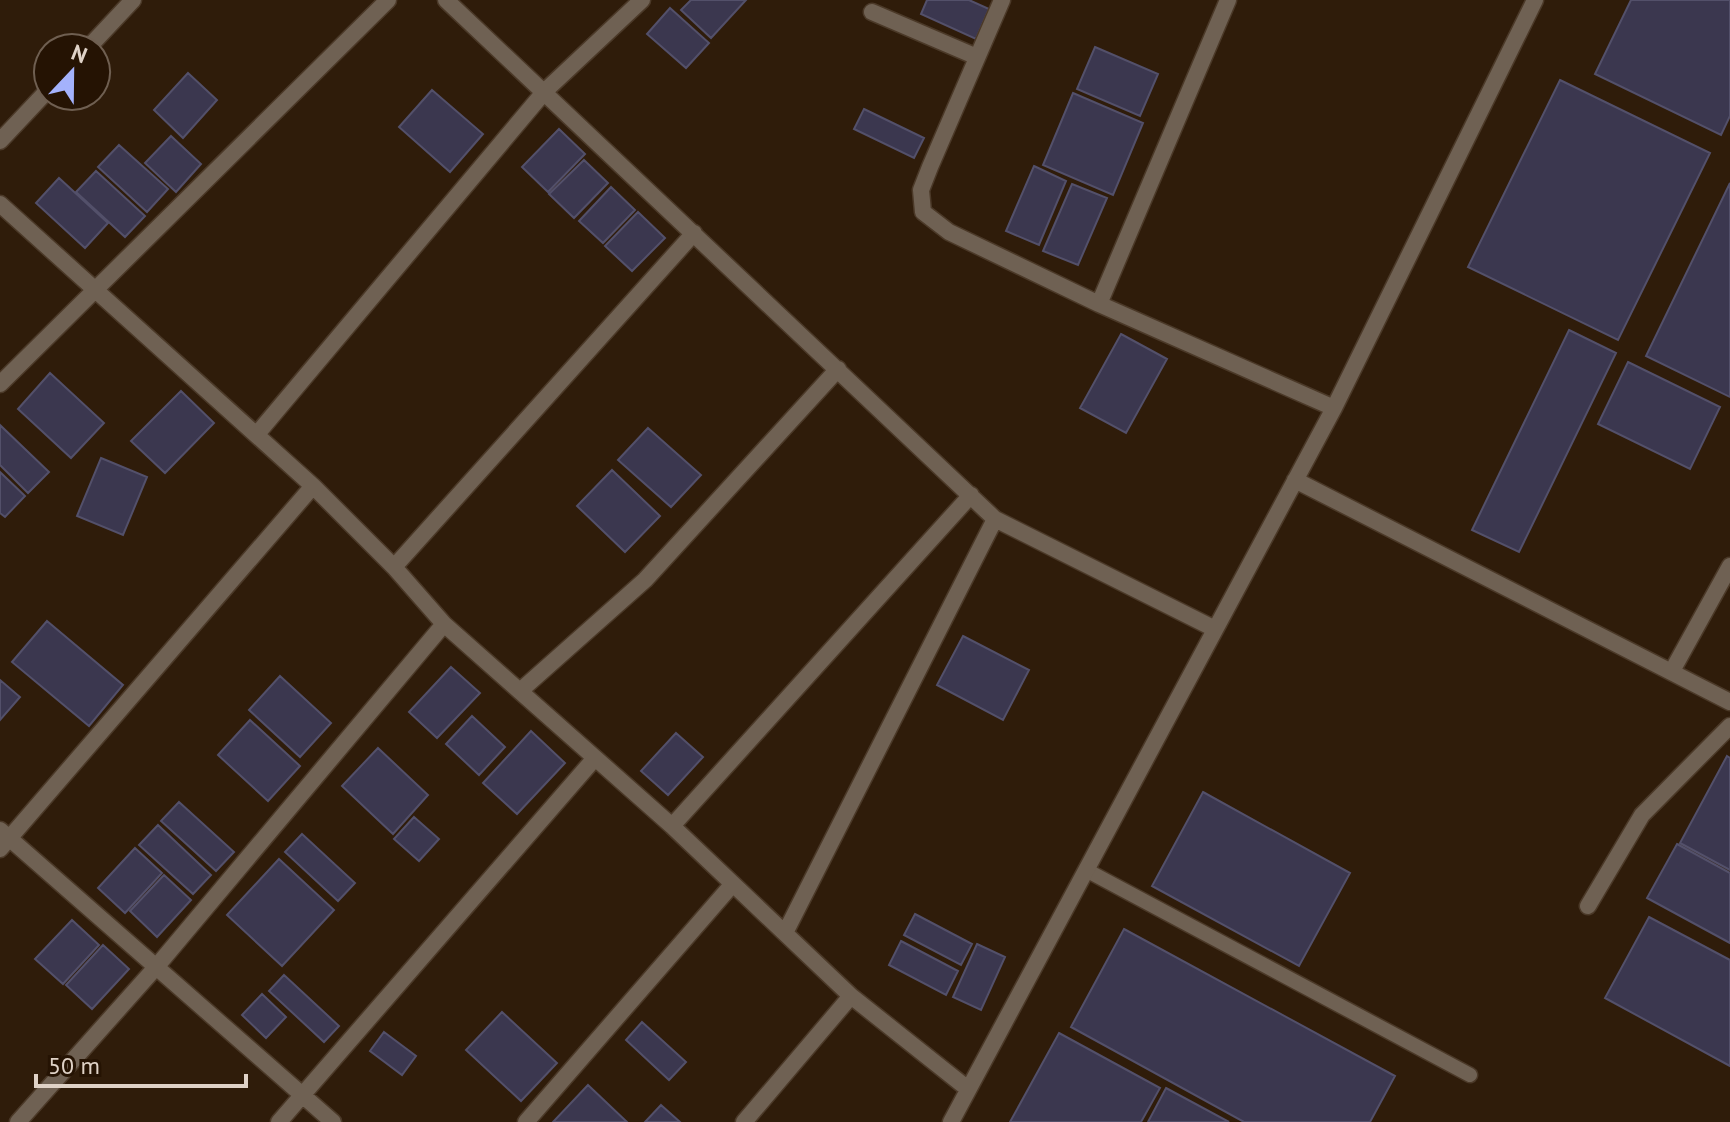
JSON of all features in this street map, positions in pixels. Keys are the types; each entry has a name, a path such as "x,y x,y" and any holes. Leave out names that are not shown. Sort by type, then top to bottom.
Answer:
{"street":[{"path":"103,32 133,0"},
{"path":"0,384 388,0"},
{"path":"446,0 995,519 1215,629"},
{"path":"257,434 545,91 642,0"},
{"path":"1002,0 921,190 923,212 949,232 1099,304 1334,408"},
{"path":"1099,304 1228,0"},
{"path":"951,1122 1334,408 1535,0"},
{"path":"872,12 977,57"},
{"path":"0,141 32,107"},
{"path":"0,204 313,486 394,567 444,624 672,826 731,886 851,996 968,1089"},
{"path":"394,567 694,233"},
{"path":"520,691 645,580 838,369"},
{"path":"1295,480 1730,702"},
{"path":"313,486 3,839 157,966 333,1122"},
{"path":"672,826 971,495"},
{"path":"785,933 995,519"},
{"path":"1672,671 1730,566"},
{"path":"18,1122 157,966 444,624"},
{"path":"1588,906 1642,815 1730,726"},
{"path":"279,1122 595,758"},
{"path":"526,1122 731,886"},
{"path":"744,1122 851,996"}],"lane":[{"path":"1086,870 1470,1075"}],"building":[{"path":"691,0 746,0 711,38 681,10"},
{"path":"927,0 969,0 989,9 976,39 921,14"},
{"path":"1631,0 1730,0 1730,116 1721,135 1595,74"},
{"path":"670,8 709,43 686,68 647,34"},
{"path":"1095,47 1158,74 1140,116 1077,89"},
{"path":"188,73 217,100 183,138 154,110"},
{"path":"1560,80 1710,153 1618,340 1468,267"},
{"path":"432,90 483,134 450,172 399,127"},
{"path":"1073,93 1143,123 1113,195 1043,165"},
{"path":"864,109 924,138 914,158 854,129"},
{"path":"559,129 585,154 548,192 522,167"},
{"path":"171,136 201,164 176,192 145,163"},
{"path":"119,145 168,189 147,212 98,167"},
{"path":"584,160 608,183 574,218 549,194"},
{"path":"1034,166 1066,181 1039,245 1006,231"},
{"path":"96,171 145,216 125,237 76,192"},
{"path":"59,178 108,223 85,248 36,203"},
{"path":"1730,183 1730,397 1646,356"},
{"path":"1072,184 1107,198 1078,265 1043,251"},
{"path":"611,187 635,210 603,243 579,221"},
{"path":"638,212 665,238 632,271 605,246"},
{"path":"1569,330 1616,353 1519,552 1472,530"},
{"path":"1121,334 1167,359 1126,433 1080,408"},
{"path":"1628,362 1720,407 1690,469 1598,424"},
{"path":"50,373 104,423 71,458 18,409"},
{"path":"181,391 214,423 165,473 131,441"},
{"path":"0,425 49,472 28,493 0,465"},
{"path":"648,428 701,475 671,507 618,460"},
{"path":"101,458 147,477 123,535 77,516"},
{"path":"612,470 660,516 625,552 577,506"},
{"path":"0,472 25,496 5,517 0,513"},
{"path":"47,621 123,685 89,726 12,662"},
{"path":"963,636 1029,670 1003,720 937,685"},
{"path":"451,667 480,693 437,738 409,712"},
{"path":"280,676 331,723 300,757 249,710"},
{"path":"0,680 20,697 0,720"},
{"path":"472,716 505,747 479,775 446,744"},
{"path":"250,720 300,766 268,801 218,755"},
{"path":"531,731 565,763 517,814 483,783"},
{"path":"676,733 703,757 668,795 641,771"},
{"path":"378,748 428,795 393,834 342,786"},
{"path":"1727,756 1730,758 1730,870 1680,843"},
{"path":"1203,792 1350,873 1299,966 1152,886"},
{"path":"179,802 234,852 216,871 161,821"},
{"path":"414,817 439,839 419,861 394,839"},
{"path":"158,825 211,875 193,894 139,845"},
{"path":"302,834 355,883 338,901 285,852"},
{"path":"1677,844 1730,873 1730,943 1647,898"},
{"path":"135,848 162,873 125,913 98,888"},
{"path":"279,859 334,910 282,966 227,915"},
{"path":"164,875 191,900 157,937 130,911"},
{"path":"915,914 972,944 961,965 904,935"},
{"path":"1649,917 1730,960 1730,1066 1605,998"},
{"path":"72,920 99,945 63,984 35,959"},
{"path":"1124,929 1395,1076 1370,1122 1244,1122 1071,1027"},
{"path":"901,941 958,971 946,995 889,965"},
{"path":"977,944 1005,957 981,1010 953,997"},
{"path":"103,945 129,969 92,1009 66,985"},
{"path":"284,975 339,1026 324,1042 269,991"},
{"path":"262,994 286,1017 266,1038 242,1015"},
{"path":"502,1012 557,1063 521,1101 466,1050"},
{"path":"642,1022 686,1062 669,1080 626,1040"},
{"path":"384,1032 416,1056 402,1075 370,1051"},
{"path":"1059,1033 1160,1088 1141,1122 1010,1122"},
{"path":"588,1085 627,1122 553,1122"},
{"path":"1166,1088 1229,1122 1148,1122"},
{"path":"661,1105 680,1122 645,1122"}]}
